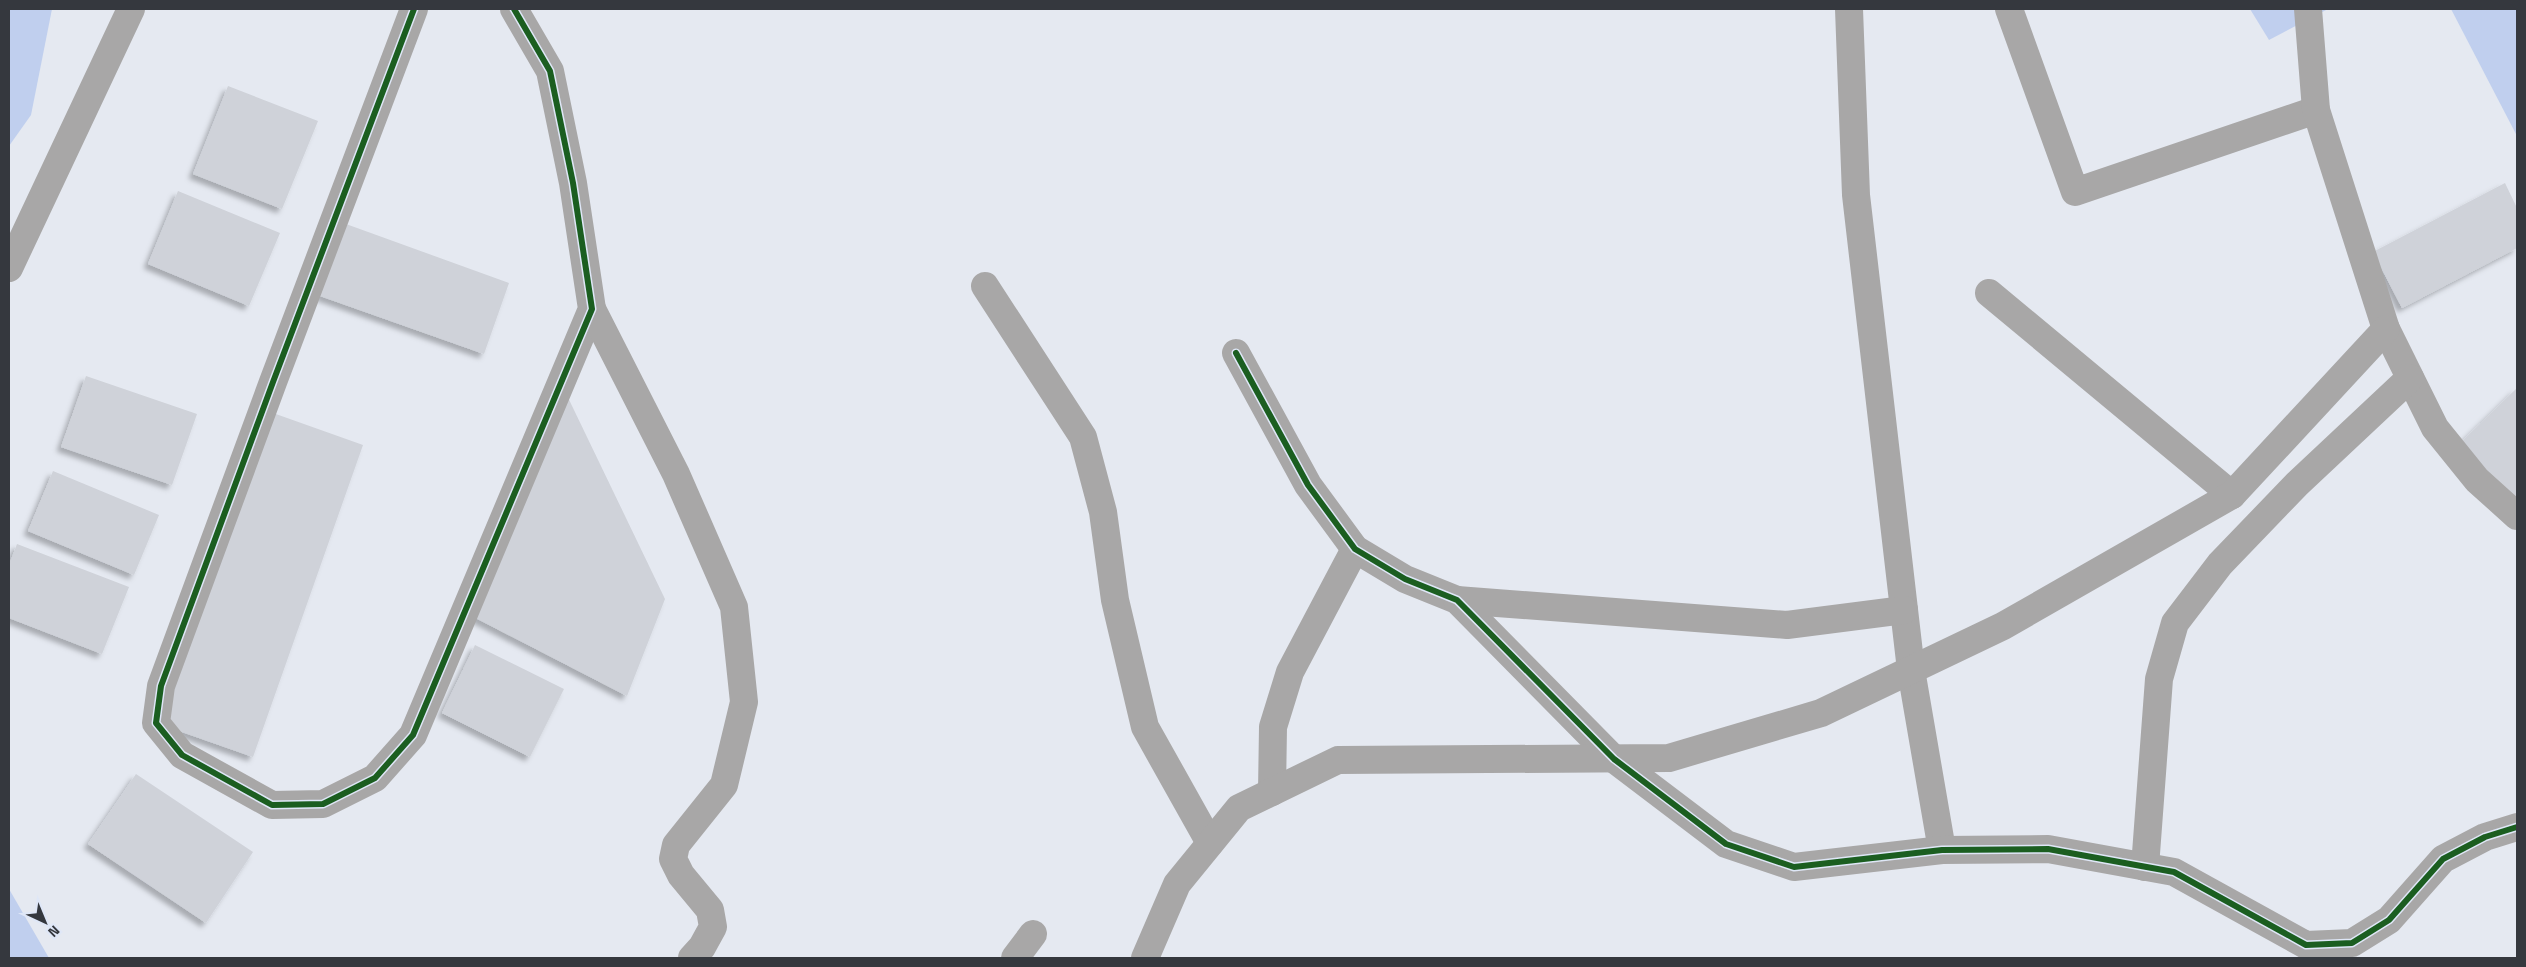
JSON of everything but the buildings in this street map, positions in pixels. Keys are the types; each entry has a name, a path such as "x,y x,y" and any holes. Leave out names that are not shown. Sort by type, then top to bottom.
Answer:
{"street":[{"path":"9,268 132,9"},
{"path":"414,9 272,382 161,686 156,723 182,755 272,805 323,804 375,778 412,735 592,309"},
{"path":"514,9 550,71 573,183 592,309 676,474 734,607 744,702 724,785 676,845 673,859 680,875 710,910 713,927 702,947 692,958"},
{"path":"1849,9 1856,195 1911,670 1942,850"},
{"path":"2009,9 2075,192 2316,110"},
{"path":"2308,9 2316,110 2386,329 2435,428 2477,480 2517,516"},
{"path":"986,286 1083,437 1103,512 1115,600 1145,727 1210,843"},
{"path":"1989,293 2232,495"},
{"path":"1145,958 1177,884 1239,808 1338,760 1669,758 1821,713 2003,626 2232,495 2386,329"},
{"path":"1236,353 1308,485 1355,549 1405,579 1456,600 1788,625 1904,610"},
{"path":"2145,867 2159,679 2175,623 2220,564 2297,484 2410,378"},
{"path":"1272,792 1273,727 1290,672 1355,549"},
{"path":"1456,600 1614,758 1726,844 1794,867 1942,850 2048,849 2174,872 2306,945 2352,944 2389,920 2443,859 2485,837 2517,827"},
{"path":"1015,958 1033,934"}],"shaded area":[{"path":"9,9 52,9 31,115 9,146"},
{"path":"2250,9 2328,9 2269,40"},
{"path":"2451,9 2517,9 2517,136"},
{"path":"9,889 49,958 9,958"}],"cycle path":[{"path":"414,9 273,382 161,686 156,723 182,755 272,805 323,804 375,778 413,735 592,309 573,183 550,71 514,9"},
{"path":"1236,353 1308,485 1355,549 1405,579 1457,600 1614,759 1726,844 1794,867 1942,850 2048,849 2174,872 2306,945 2352,943 2389,920 2443,859 2485,837 2517,827"}]}
